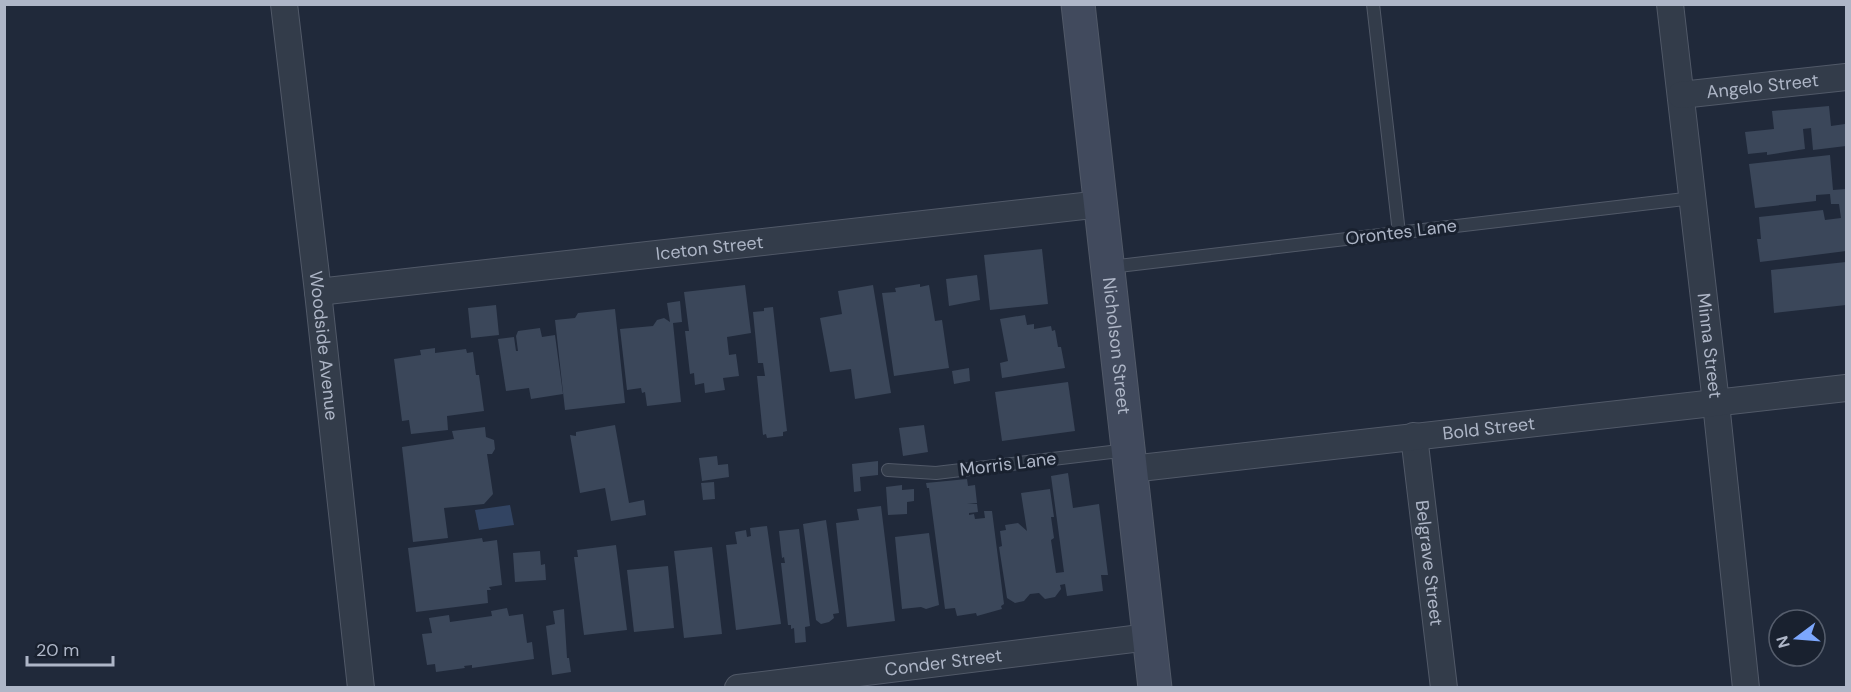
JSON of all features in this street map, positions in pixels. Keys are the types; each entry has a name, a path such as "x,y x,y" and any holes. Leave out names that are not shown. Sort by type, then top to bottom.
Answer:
{"street":[{"name":"Woodside Avenue","path":"284,4 361,687"},
{"name":"Nicholson Street","path":"1078,4 1155,687"},
{"name":"Minna Street","path":"1670,4 1746,687"},
{"name":"Angelo Street","path":"1681,95 1846,77"},
{"name":"Iceton Street","path":"318,292 1101,204"},
{"name":"Bold Street","path":"1130,459 1414,436 1846,387"},
{"name":"Belgrave Street","path":"1414,436 1444,687"},
{"name":"Conder Street","path":"738,687 1149,637"}],"lane":[{"path":"1373,4 1399,232"},
{"name":"Orontes Lane","path":"1109,267 1693,198"},
{"name":"Morris Lane","path":"888,470 936,473 1130,459"}],"water":[{"path":"510,505 514,525 479,530 475,510"}],"building":[{"path":"1829,106 1831,126 1845,124 1846,146 1813,150 1811,128 1803,129 1805,149 1767,155 1767,152 1748,154 1745,132 1774,129 1772,111"},
{"path":"1830,155 1833,190 1846,189 1846,251 1760,262 1757,239 1761,239 1759,217 1823,210 1825,220 1841,218 1839,204 1831,204 1830,194 1816,195 1816,201 1755,208 1749,164"},
{"path":"1042,249 1048,304 990,310 984,255"},
{"path":"1846,262 1846,305 1774,313 1771,270"},
{"path":"977,275 980,300 949,306 946,279"},
{"path":"920,284 920,287 929,285 935,321 942,320 949,368 894,376 882,293 896,292 895,288"},
{"path":"745,285 751,333 727,337 729,355 736,354 739,376 723,378 725,390 705,393 704,383 695,385 694,373 690,374 685,331 689,331 684,292"},
{"path":"873,285 891,393 855,399 851,369 830,372 820,318 842,314 838,291"},
{"path":"680,301 682,322 673,323 681,402 647,406 645,392 642,393 641,388 627,390 620,329 653,326 657,320 664,318 670,322 667,303"},
{"path":"496,305 499,335 471,338 468,308"},
{"path":"773,307 787,431 783,432 783,436 767,438 766,434 763,435 757,376 765,376 763,363 758,363 753,312"},
{"path":"615,309 625,403 565,410 555,320 575,318 578,313"},
{"path":"1025,315 1027,325 1034,324 1034,329 1051,326 1052,331 1055,330 1065,368 1002,378 1000,363 1008,361 1000,319"},
{"path":"540,328 542,337 555,335 563,394 531,399 529,388 506,391 498,339 514,337 516,351 518,351 516,336 518,331"},
{"path":"435,348 435,353 466,349 467,353 473,352 484,411 447,416 448,430 411,434 409,420 402,421 394,359 421,355 420,350"},
{"path":"969,368 970,381 954,384 952,371"},
{"path":"1068,382 1075,431 1002,441 995,392"},
{"path":"615,425 629,503 644,500 646,515 611,521 605,488 580,493 570,435 576,436 576,432"},
{"path":"924,425 928,452 903,456 899,428"},
{"path":"485,427 486,437 494,440 495,449 492,454 487,454 493,494 484,504 444,508 448,538 413,542 402,447 454,439 452,431"},
{"path":"717,456 718,465 728,464 729,477 702,481 699,458"},
{"path":"878,461 878,475 860,477 861,491 854,492 852,464"},
{"path":"1068,473 1073,508 1099,504 1108,575 1101,575 1103,591 1067,596 1065,584 1060,585 1061,589 1055,597 1045,599 1039,593 1030,594 1024,601 1015,603 1007,598 999,547 1002,546 1000,531 1006,530 1005,525 1018,523 1027,531 1021,493 1050,489 1054,517 1051,517 1054,538 1051,540 1056,573 1064,572 1051,476"},
{"path":"967,479 968,486 975,485 977,503 967,504 977,504 978,512 969,513 969,515 974,514 975,519 985,518 984,511 992,511 1004,604 1001,606 1002,609 977,616 976,613 957,616 955,608 945,609 929,488 926,483"},
{"path":"714,482 715,499 703,500 701,483"},
{"path":"902,485 902,490 914,489 914,501 907,502 907,514 888,515 886,487"},
{"path":"881,506 895,621 847,627 836,523 859,520 857,509"},
{"path":"826,520 839,613 833,614 834,618 829,622 821,624 816,620 803,524"},
{"path":"767,526 781,624 736,630 726,545 737,544 735,532 746,530 747,537 751,536 750,528"},
{"path":"799,529 810,626 805,627 806,642 795,643 794,628 791,629 791,625 788,625 781,563 785,563 784,557 782,558 779,531"},
{"path":"929,533 939,605 926,609 921,607 902,609 895,537"},
{"path":"482,538 483,542 497,540 502,585 489,587 491,590 487,590 488,603 416,612 408,548"},
{"path":"616,545 627,630 584,635 574,557 578,557 577,550"},
{"path":"712,547 722,634 684,638 674,551"},
{"path":"540,551 541,565 545,564 546,580 515,582 513,553"},
{"path":"668,566 674,628 634,632 627,570"},
{"path":"507,608 509,616 523,614 527,643 532,642 534,659 472,668 472,665 464,666 465,668 436,672 435,664 427,665 422,634 432,633 429,618 449,615 450,622 492,616 491,611"},
{"path":"564,609 567,658 569,658 571,672 552,675 546,626 555,624 553,611"}]}
